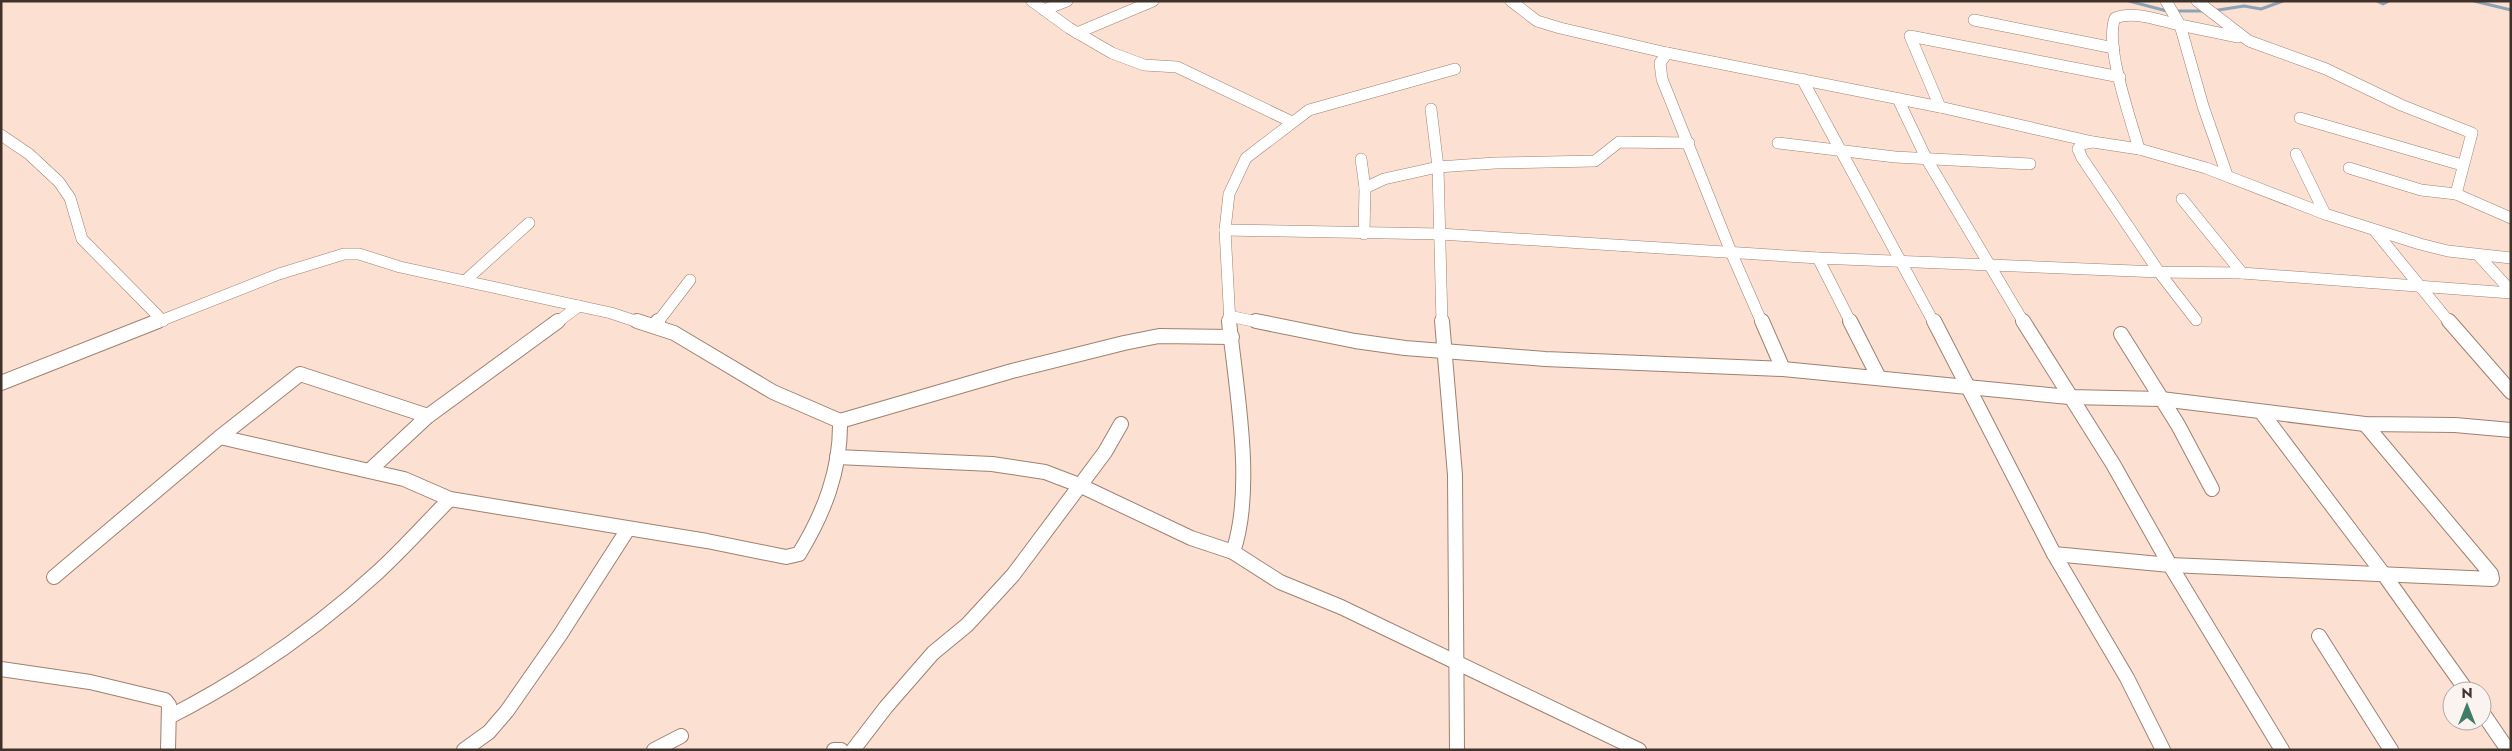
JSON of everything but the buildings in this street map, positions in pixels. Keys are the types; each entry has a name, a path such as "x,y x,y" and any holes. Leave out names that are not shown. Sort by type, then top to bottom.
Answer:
{"street":[{"path":"1032,1 1077,33 1136,63 1153,67 1171,65 1292,122"},
{"path":"1044,10 1066,1"},
{"path":"1077,33 1153,1"},
{"path":"1511,1 1520,10 1537,20 1560,28 1667,53 1940,107 2093,142 2139,149 2227,175 2325,214 2420,244 2479,256 2511,258"},
{"path":"2200,4 2249,41"},
{"path":"2168,5 2177,21 2202,106 2227,175"},
{"path":"2139,149 2114,48 2111,24 2114,18 2119,16 2130,15 2177,21 2249,41 2326,69 2401,105 2468,130 2472,135 2462,165 2456,194"},
{"path":"1974,20 2114,48"},
{"path":"1940,107 1910,36 1914,34 2120,77"},
{"path":"1667,53 1660,63 1660,72 1731,252 1783,369"},
{"path":"1233,552 1240,532 1243,464 1229,316 1225,230 1229,194 1246,158 1309,110 1455,69"},
{"path":"1802,79 1970,386 2054,554 2127,678 2163,750"},
{"path":"1898,99 1926,158 1989,265 2069,397 2113,464 2170,564 2282,750"},
{"path":"1431,109 1438,167 1440,302 1456,475 1458,665 1455,674 1457,750"},
{"path":"2300,118 2462,165"},
{"path":"1,135 28,153 57,182 70,197 75,224 82,239 163,321"},
{"path":"1364,188 1384,179 1438,167 1495,163 1590,162 1599,159 1620,142 1689,143"},
{"path":"2093,142 2082,144 2078,149 2082,158 2159,272 2196,320"},
{"path":"1778,143 1926,158 2030,164"},
{"path":"2296,154 2325,214"},
{"path":"1361,159 1364,188 1364,234"},
{"path":"2349,168 2421,190 2456,194 2511,218"},
{"path":"2182,199 2242,273"},
{"path":"466,280 529,223"},
{"path":"1225,230 1440,234 1818,258 2159,272 2242,273 2511,292"},
{"path":"2376,231 2418,286 2511,392"},
{"path":"1,383 279,274 344,254 359,254 400,267 611,313 654,326 674,333 773,392 840,421 1012,371 1124,343 1167,336 1232,337"},
{"path":"2479,256 2511,292"},
{"path":"1818,258 1879,378"},
{"path":"654,326 690,280"},
{"path":"370,470 428,416 579,306"},
{"path":"1229,316 1355,341 1445,351 1545,359 1783,369 2069,397 2161,399 2262,413 2365,424 2455,425 2511,430"},
{"path":"2121,334 2212,488"},
{"path":"54,577 220,437 300,374 428,416"},
{"path":"2262,413 2385,576 2460,681"},
{"path":"220,437 404,479 450,499 792,557 799,554 811,536 831,484 841,437 840,421"},
{"path":"853,750 886,707 933,653 967,624 1013,575 1105,452 1121,424"},
{"path":"2054,554 2170,564 2491,580 2493,577 2365,424"},
{"path":"837,457 992,464 1045,472 1079,485 1191,538 1233,552 1280,582 1341,607 1458,665 1639,750"},
{"path":"169,717 208,698 276,655 309,630 378,572 450,499"},
{"path":"464,750 489,732 507,711 560,635 628,529"},
{"path":"2319,636 2391,750"},
{"path":"1,669 90,682 165,700 169,704 168,750"},
{"path":"2492,727 2508,750"},
{"path":"654,750 681,736"},
{"path":"834,750 841,750"}],"waterway":[{"path":"2129,1 2167,11 2205,11"},
{"path":"2212,11 2244,6 2261,9 2283,1"},
{"path":"2377,1 2383,4 2389,1"},
{"path":"2474,1 2511,10"}]}
